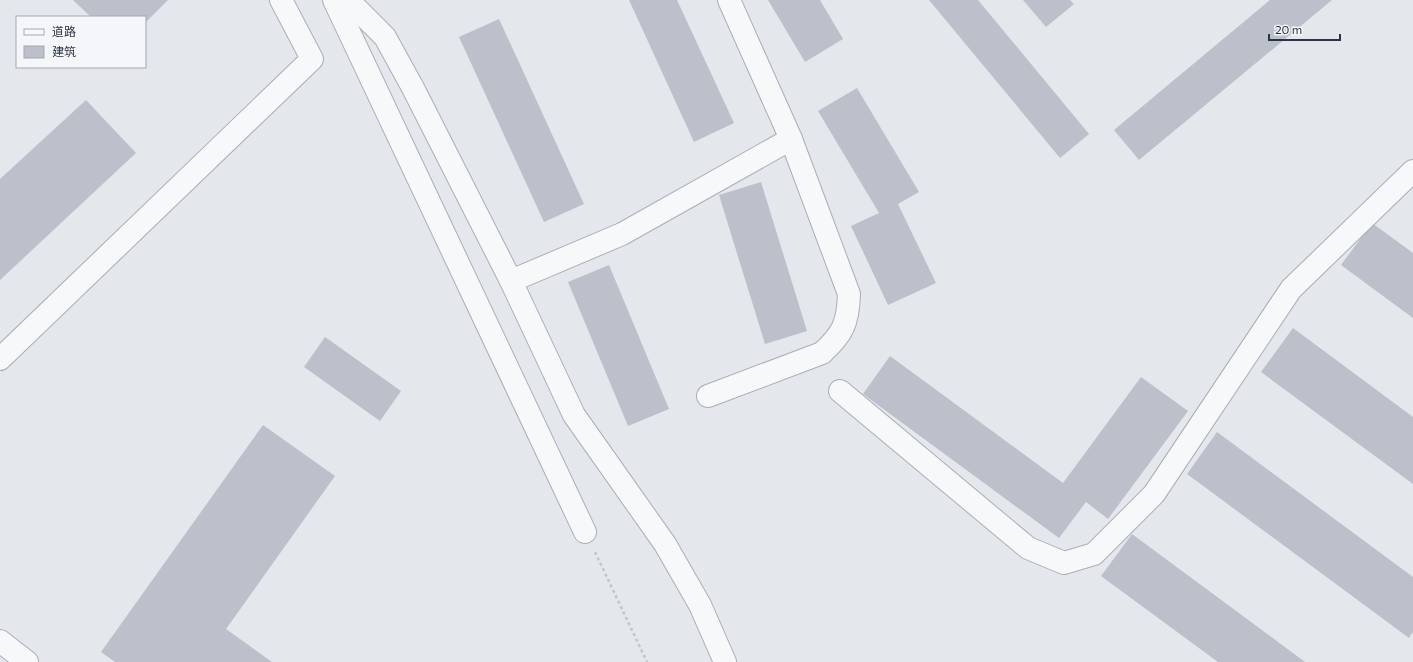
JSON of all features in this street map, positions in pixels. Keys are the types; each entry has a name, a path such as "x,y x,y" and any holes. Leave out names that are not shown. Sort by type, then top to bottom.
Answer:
{"street":[{"path":"0,359 312,59 281,0"},
{"path":"334,0 585,532"},
{"path":"348,0 385,37 413,88 511,281 574,415 665,544 700,605 726,662"},
{"path":"708,396 822,353 834,342 844,328 848,312 849,294 791,139 729,0"},
{"path":"511,281 622,234 791,139"},
{"path":"840,391 1028,548 1064,563 1094,554 1154,494 1291,290 1413,172"},
{"path":"0,641 28,662"}],"path":[{"path":"585,532 647,662"}],"building":[{"path":"73,0 168,0 146,22 146,16 90,16"},
{"path":"629,0 677,0 734,123 694,142"},
{"path":"768,0 820,0 843,39 805,62"},
{"path":"929,0 978,0 1089,134 1060,158"},
{"path":"1023,0 1070,0 1074,4 1046,27"},
{"path":"1270,0 1332,0 1139,160 1114,130"},
{"path":"499,19 584,204 544,222 459,37"},
{"path":"857,88 919,192 898,204 936,283 888,305 851,226 879,213 818,111"},
{"path":"86,100 136,153 0,280 0,179"},
{"path":"761,182 807,331 765,344 719,195"},
{"path":"1372,223 1413,253 1413,318 1341,265"},
{"path":"609,265 669,409 628,426 568,282"},
{"path":"1293,328 1413,417 1413,484 1261,372"},
{"path":"325,337 401,391 380,421 304,367"},
{"path":"890,356 1063,483 1141,377 1188,411 1108,519 1086,502 1059,538 863,394"},
{"path":"263,425 335,476 226,629 272,662 115,662 101,652"},
{"path":"1217,432 1413,577 1413,632 1409,638 1187,474"},
{"path":"1132,534 1305,662 1218,662 1101,576"}]}
